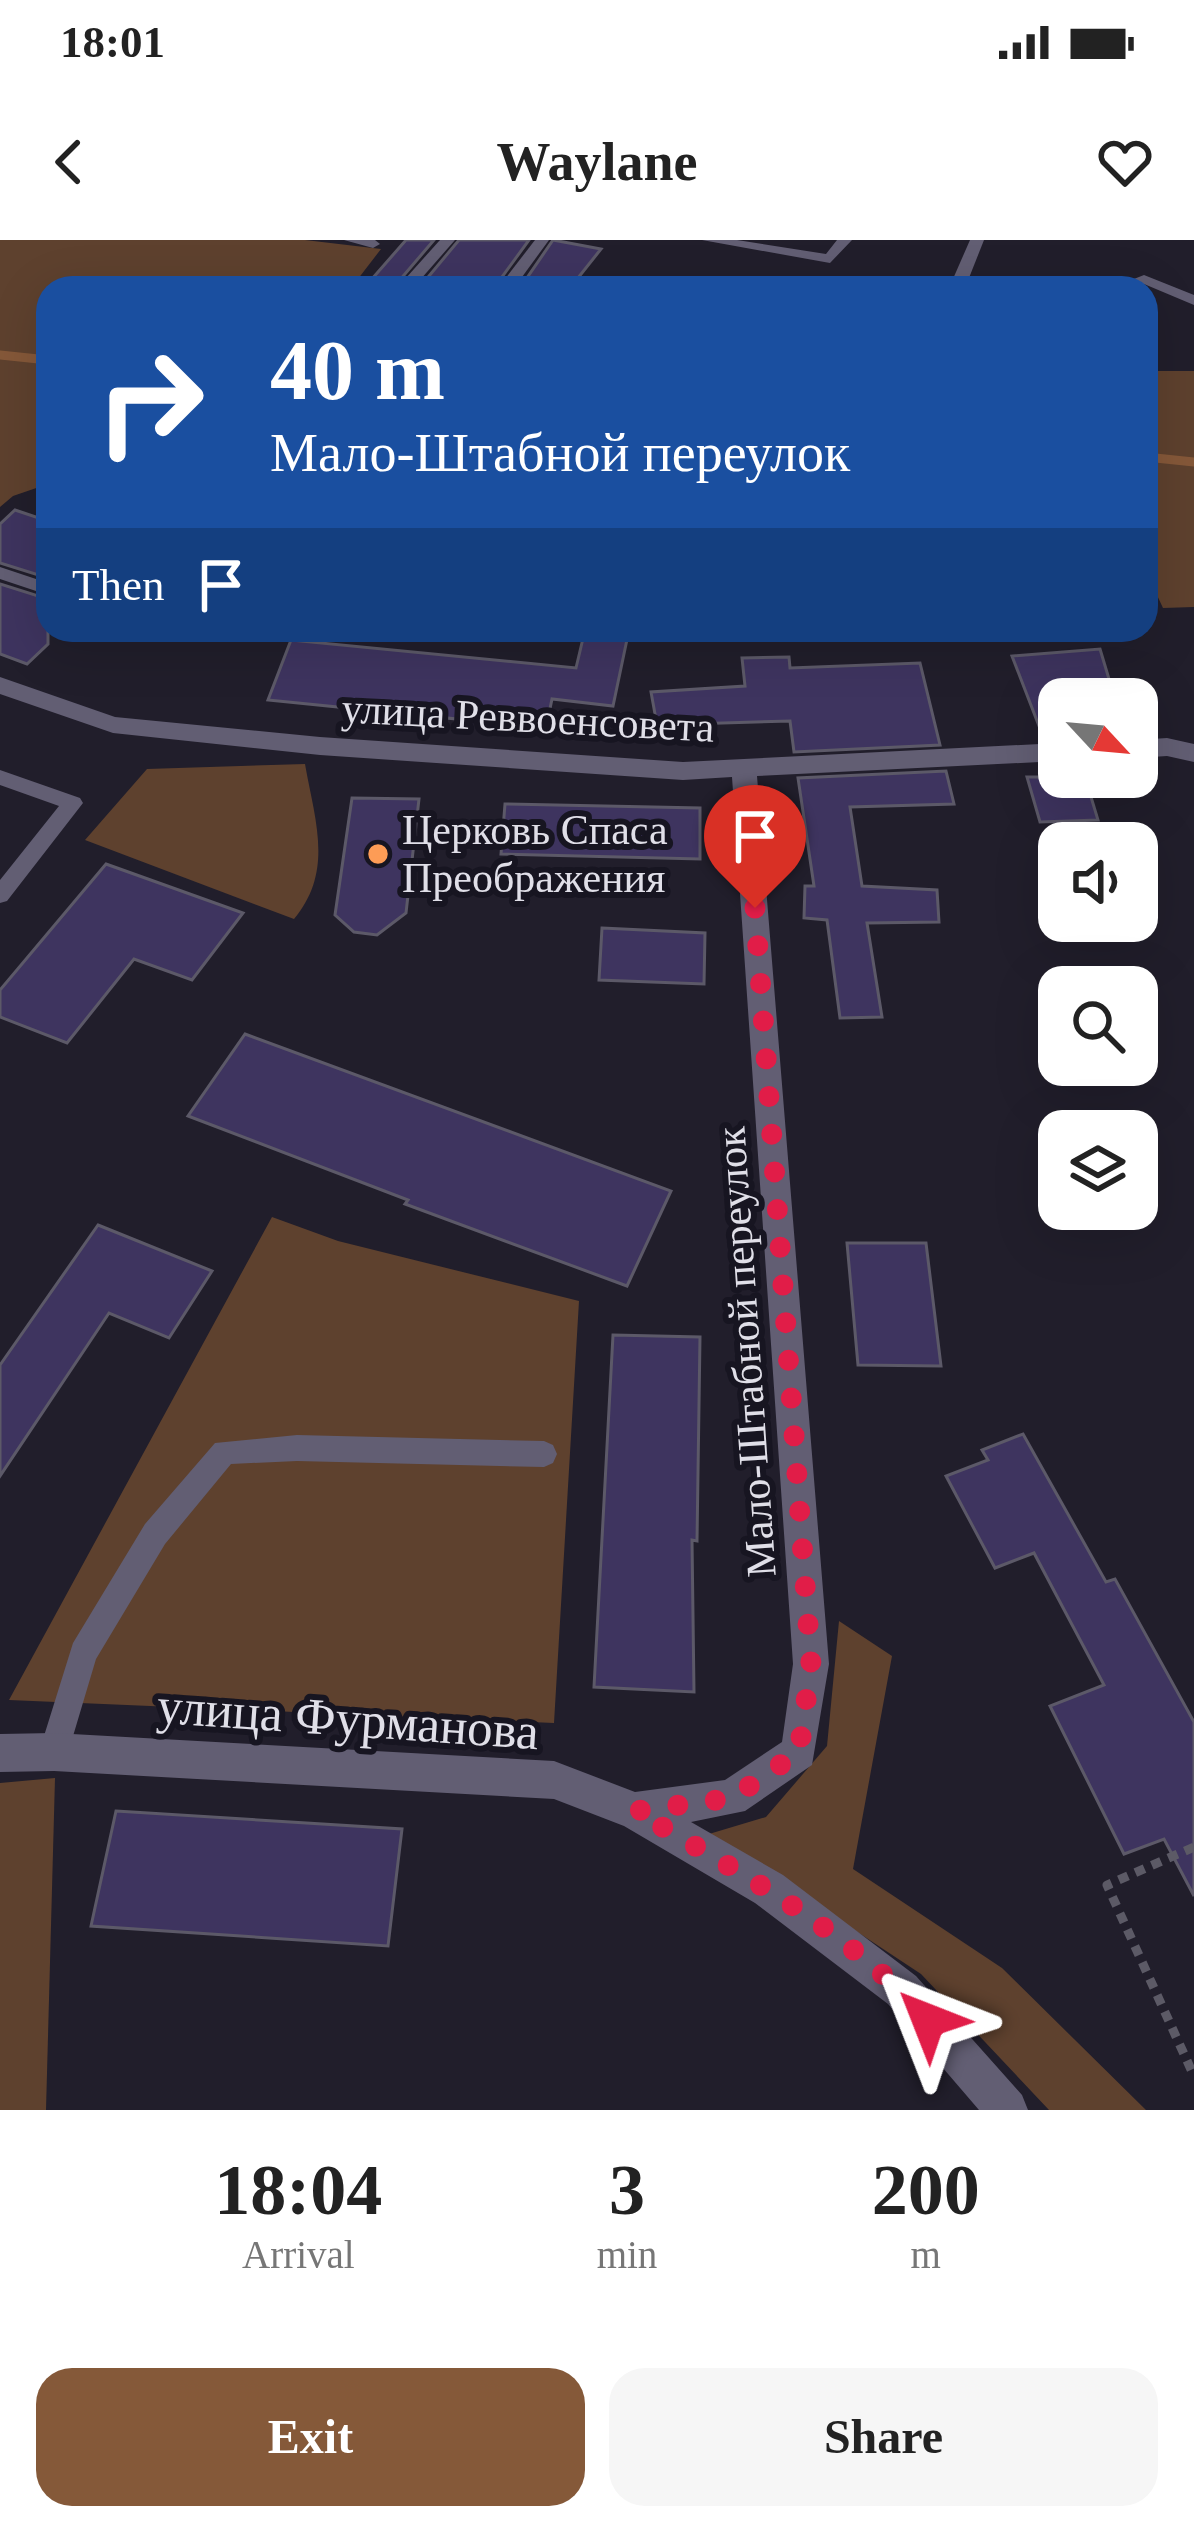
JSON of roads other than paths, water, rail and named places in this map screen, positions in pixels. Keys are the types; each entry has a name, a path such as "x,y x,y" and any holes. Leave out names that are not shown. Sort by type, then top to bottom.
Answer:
{"street":[{"name":"улица Реввоенсовета","path":"0,686 113,724 320,746 683,771 1038,753"},
{"path":"1158,747 1194,753"},
{"name":"Мало-Штабной переулок","path":"635,1811 732,1798 799,1752 811,1664 744,767"},
{"name":"улица Фурманова","path":"0,1753 54,1752 554,1780 635,1811 769,1889 902,1990 1007,2110"}],"lane":[{"path":"352,240 374,244"},
{"path":"416,276 448,240"},
{"path":"515,276 542,240"},
{"path":"709,240 830,259 845,240"},
{"path":"962,276 977,240"},
{"path":"1158,285 1194,300"},
{"path":"0,574 36,585"},
{"path":"0,777 73,803 0,895"},
{"path":"54,1752 82,1653 155,1534 224,1452 297,1448 544,1454"}],"waterway":[{"path":"0,355 36,359"},
{"path":"1158,458 1194,462"}],"place":[{"name":"Церковь Спаса Преображения","path":"378,854"}]}
